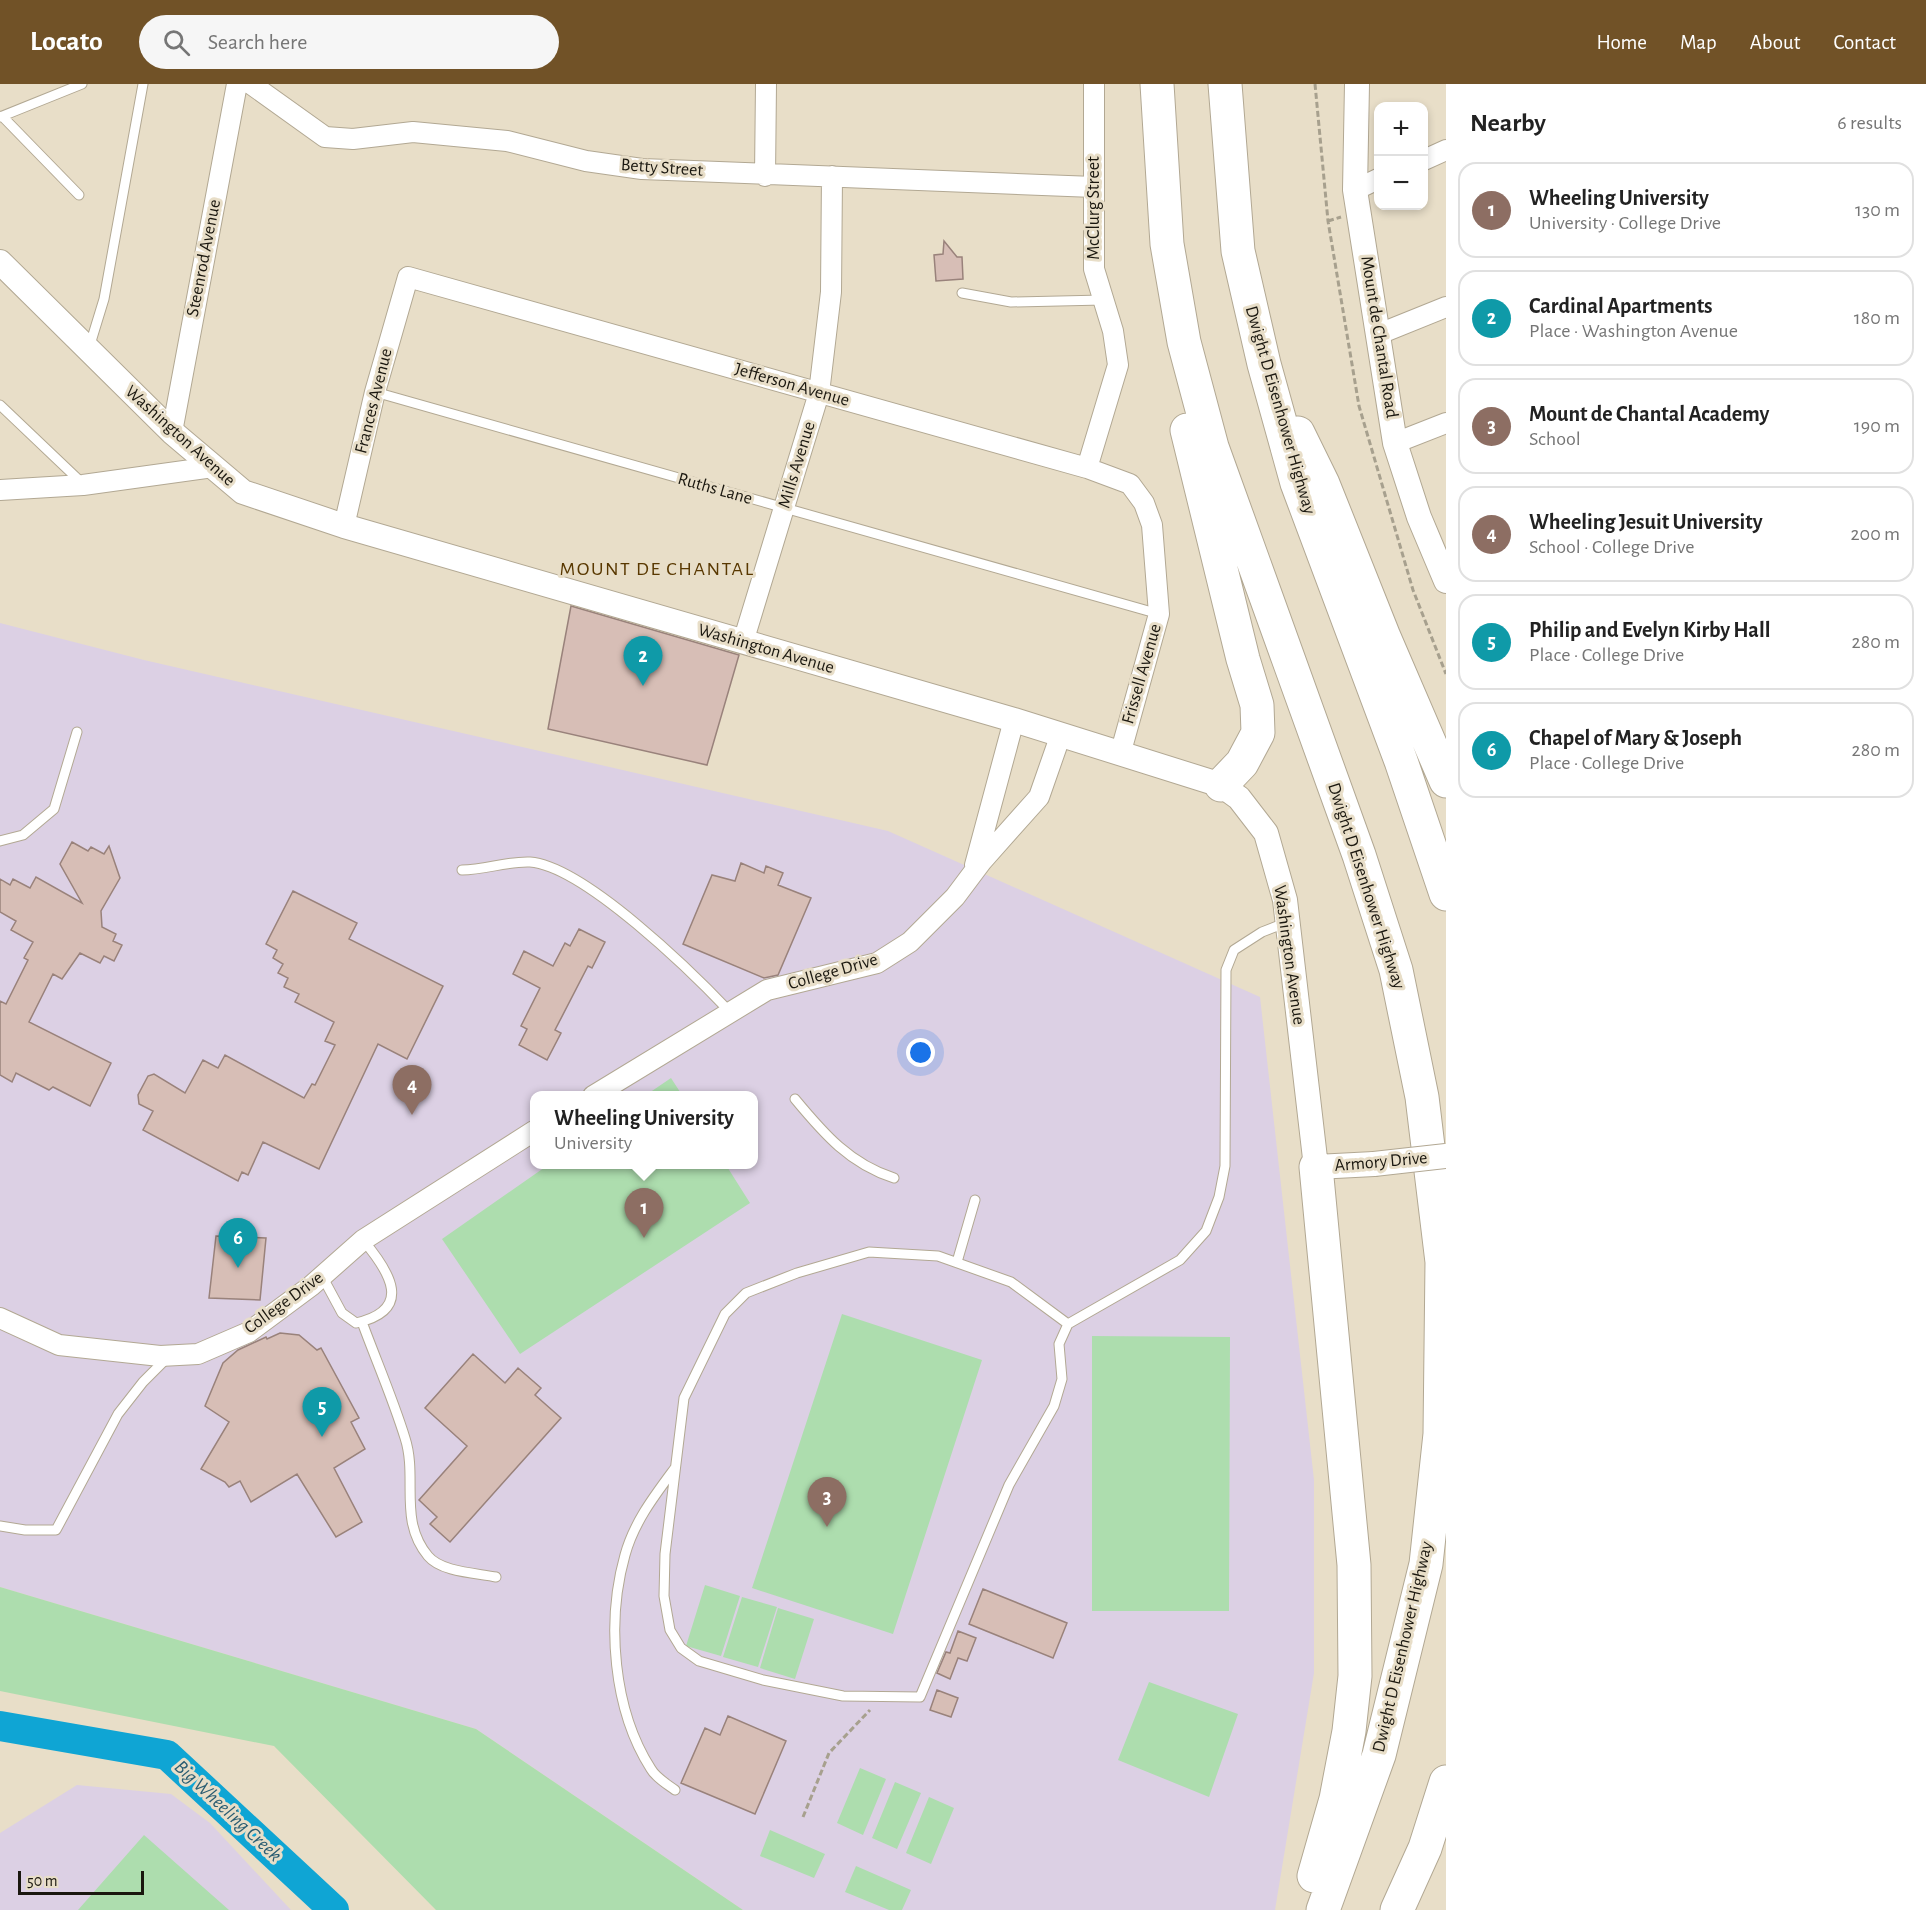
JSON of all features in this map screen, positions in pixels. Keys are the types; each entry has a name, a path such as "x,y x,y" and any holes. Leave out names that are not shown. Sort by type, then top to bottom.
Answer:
{"highway":[{"name":"Dwight D Eisenhower Highway","path":"1157,84 1167,244 1184,342 1212,447 1359,855 1396,970 1422,1097 1442,1262 1440,1434 1426,1564 1379,1755 1323,1910"},
{"name":"Dwight D Eisenhower Highway","path":"1225,84 1238,251 1264,364 1297,483 1401,761 1446,894"},
{"path":"1167,244 1174,373 1240,648 1257,705 1258,732 1242,763 1221,785"},
{"path":"1264,364 1323,483 1384,637 1446,781"},
{"path":"1303,1910 1336,1799 1350,1731 1355,1676 1354,1565 1316,1167"},
{"path":"1397,1910 1425,1848 1446,1782"},
{"path":"1425,1848 1446,1815"}],"street":[{"name":"Steenrod Avenue","path":"171,432 237,84"},
{"name":"Betty Street","path":"251,84 325,137 353,139 413,132 507,141 586,160 642,169 1094,187"},
{"path":"765,175 766,84"},
{"name":"McClurg Street","path":"1087,468 1118,365 1113,331 1094,269 1094,84"},
{"name":"Mount de Chantal Road","path":"1357,84 1355,189 1395,443 1419,517 1446,581"},
{"path":"1428,158 1446,150"},
{"name":"Mills Avenue","path":"743,642 819,393 831,292 832,177"},
{"path":"1355,189 1374,181"},
{"name":"Washington Avenue","path":"0,262 171,432 243,492 344,526 1121,751 1221,785 1239,798 1266,833 1285,900 1316,1167"},
{"name":"Jefferson Avenue","path":"408,277 1087,468 1130,484 1144,503 1152,525"},
{"name":"Frances Avenue","path":"344,526 375,392 408,277"},
{"path":"1379,334 1446,307"},
{"path":"1395,443 1446,423"},
{"path":"0,490 83,485 213,467"},
{"name":"Frissell Avenue","path":"1121,751 1159,614 1152,525"},
{"path":"973,876 1014,720"},
{"name":"College Drive","path":"599,1091 767,990 877,963 910,942 973,876 982,861 1039,797 1061,734"},
{"name":"College Drive","path":"0,1318 59,1345 169,1356 198,1354 249,1332 322,1276 363,1240 530,1134"},
{"name":"Armory Drive","path":"1316,1167 1374,1164 1446,1156"}],"lane":[{"path":"79,195 1,116 82,84"},
{"path":"88,350 104,299 143,84"},
{"path":"962,292 1011,302 1103,300"},
{"name":"Ruths Lane","path":"375,392 1159,614"},
{"path":"0,405 83,485"},
{"path":"0,841 23,835 54,809 77,732"},
{"path":"462,870 480,870 505,863 532,862 558,870 599,896 639,929 697,977 730,1012"},
{"path":"1068,1323 1011,1282 938,1256 869,1252 797,1273 747,1293 725,1314 684,1398 665,1554 664,1596 669,1630 681,1648 699,1661 763,1680 843,1696 920,1697 1009,1485 1054,1406 1062,1379 1059,1344 1068,1323 1179,1260 1206,1231 1219,1197 1225,1166 1226,970 1234,950 1262,932 1287,922"},
{"path":"795,1099 826,1136 845,1154 871,1170 894,1178"},
{"path":"957,1262 975,1200"},
{"path":"322,1276 342,1313 356,1323 376,1319 388,1307 393,1292 388,1273 363,1240"},
{"path":"362,1322 406,1440 411,1477 411,1524 415,1536 429,1558 442,1566 496,1577"},
{"path":"0,1526 25,1530 56,1530 118,1414 143,1382 169,1356"},
{"path":"675,1467 641,1516 625,1555 616,1618 617,1656 627,1718 652,1771 675,1790"}],"path":[{"path":"803,1817 829,1753 840,1738 869,1714 874,1696"}],"shaded area":[{"path":"0,623 144,660 888,831 1260,997 1314,1480 1314,1673 1275,1910 743,1910 476,1729 0,1587"},
{"path":"77,1785 171,1794 210,1823 291,1910 0,1910 0,1833"}],"green space":[{"path":"671,1078 679,1091 652,1091"},
{"path":"542,1169 729,1169 750,1203 520,1354 442,1239"},
{"path":"842,1314 982,1360 893,1634 752,1588"},
{"path":"1092,1336 1230,1337 1229,1611 1092,1611"},
{"path":"705,1585 740,1596 721,1656 686,1646"},
{"path":"0,1587 476,1729 743,1910 436,1910 274,1746 0,1691"},
{"path":"742,1597 777,1607 758,1667 723,1657"},
{"path":"778,1608 814,1619 795,1679 760,1668"},
{"path":"1149,1682 1238,1714 1209,1797 1118,1760"},
{"path":"860,1768 886,1779 863,1835 837,1823"},
{"path":"895,1782 921,1793 897,1849 872,1838"},
{"path":"929,1797 954,1808 931,1864 906,1853"},
{"path":"770,1830 825,1854 814,1878 760,1856"},
{"path":"144,1835 229,1910 78,1910"},
{"path":"856,1866 911,1890 902,1910 889,1910 845,1892"}],"building":[{"path":"944,241 957,257 962,257 963,279 936,281 934,255 943,254"},
{"path":"571,606 739,655 707,765 548,729"},
{"path":"72,842 88,851 91,847 104,854 109,846 120,878 101,911 102,927 116,934 113,941 122,945 114,961 104,956 100,963 80,953 62,979 53,974 29,1022 111,1063 90,1106 53,1087 49,1090 16,1073 12,1082 0,1075 0,1001 6,1004 28,960 24,958 33,942 11,930 16,921 0,912 0,879 10,885 13,879 30,888 36,877 82,903 60,864"},
{"path":"741,863 764,873 766,866 783,873 778,885 811,898 778,975 764,978 683,944 712,875 735,881"},
{"path":"293,891 357,923 349,939 443,986 407,1059 378,1044 319,1169 263,1142 248,1175 242,1172 238,1181 143,1130 153,1111 139,1104 138,1095 148,1076 154,1074 185,1093 203,1060 218,1068 225,1055 304,1098 312,1084 315,1085 335,1045 325,1041 334,1022 295,1002 299,994 284,987 288,978 278,973 283,964 273,958 277,950 266,944"},
{"path":"579,929 605,942 592,968 588,966 555,1030 561,1033 547,1060 519,1045 527,1029 521,1026 540,988 513,974 524,951 553,966 565,943 570,946"},
{"path":"216,1236 266,1238 260,1300 209,1298"},
{"path":"280,1333 299,1335 317,1350 321,1348 359,1418 351,1422 365,1449 334,1468 362,1522 336,1537 297,1474 251,1502 240,1481 229,1487 225,1482 201,1469 229,1422 205,1406 223,1363 238,1350"},
{"path":"473,1354 505,1383 518,1368 541,1388 535,1395 561,1418 450,1542 430,1524 437,1517 419,1500 467,1446 425,1408"},
{"path":"983,1589 1067,1623 1053,1658 969,1624"},
{"path":"958,1631 976,1638 967,1661 958,1658 950,1679 937,1673 946,1652 950,1653"},
{"path":"937,1690 958,1698 951,1717 930,1710"},
{"path":"728,1716 786,1741 755,1814 681,1783 705,1728 720,1735"}],"waterway":[{"name":"Big Wheeling Creek","path":"0,1726 167,1755 334,1910"}],"place":[{"name":"Cardinal Apartments","path":"643,686"},
{"name":"Wheeling Jesuit University","path":"412,1115"},
{"name":"Wheeling University","path":"644,1238"},
{"name":"Chapel of Mary & Joseph","path":"238,1268"},
{"name":"Philip and Evelyn Kirby Hall","path":"322,1437"},
{"name":"Mount de Chantal Academy","path":"827,1527"}],"district":[{"name":"MOUNT DE CHANTAL","path":"657,569"}]}
